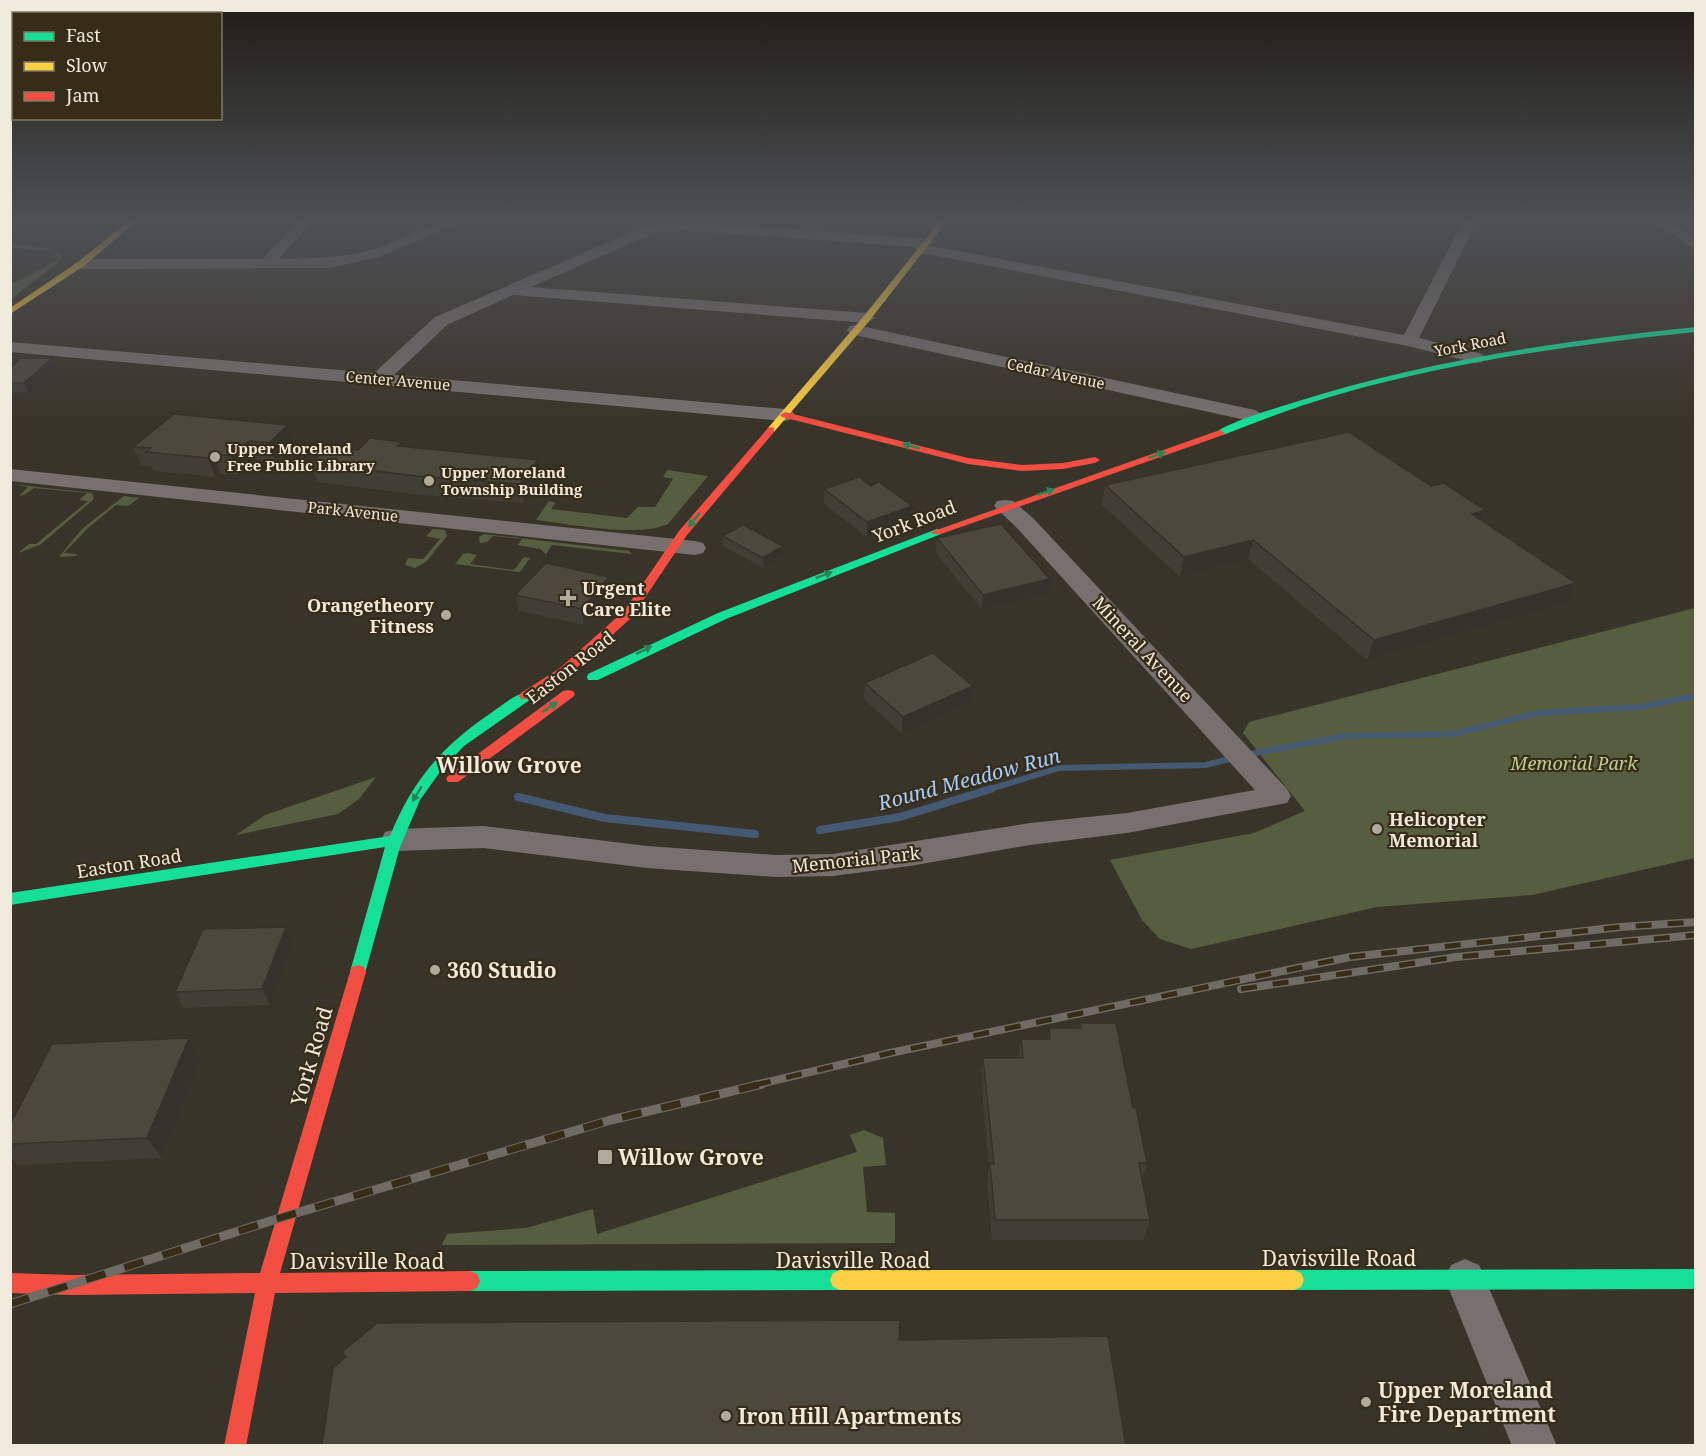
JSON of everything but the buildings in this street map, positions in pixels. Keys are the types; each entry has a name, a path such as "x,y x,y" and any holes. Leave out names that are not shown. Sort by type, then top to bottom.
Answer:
{"main road":[{"path":"10,312 44,289"},
{"path":"10,329 57,289"},
{"name":"Easton Road","path":"10,899 396,840 410,805 428,776 449,753 486,722 564,671 628,614 692,543 745,459 785,415 890,289"},
{"name":"York Road","path":"785,415 968,461 1022,468 1064,466 1103,459 1211,422 1255,416 1365,383 1476,358 1578,342 1695,329"},
{"name":"York Road","path":"593,677 704,622 1005,506 1230,429 1255,416"},
{"name":"Easton Road","path":"692,543 745,459"},
{"name":"Easton Road","path":"441,790 470,764 593,677 634,640"},
{"path":"396,840 426,805"},
{"name":"York Road","path":"235,1446 267,1283 396,840"},
{"name":"Davisville Road","path":"10,1283 1695,1279"}],"street":[{"path":"380,378 441,321 515,289"},
{"path":"1136,289 1409,341 1476,358"},
{"path":"1409,341 1435,289"},
{"name":"Cedar Avenue","path":"510,291 862,324 1255,416"},
{"name":"Center Avenue","path":"10,347 785,415"},
{"name":"Park Avenue","path":"10,475 692,543"},
{"name":"Mineral Avenue","path":"1005,506 1025,523 1277,796"},
{"name":"Memorial Park","path":"396,840 483,837 559,848 647,856 776,866 833,865 909,855 1030,834 1127,823 1277,796"},
{"path":"1465,1279 1535,1446"}],"green space":[{"path":"11,289 24,289 11,299"},
{"path":"667,470 708,476 668,524 655,528 622,530 536,520 549,501 555,503 551,509 627,518 638,507 655,507 673,479 663,477"},
{"path":"11,484 92,493 94,499 40,545 18,553 29,544 36,544 88,501 79,500 87,493 34,488 19,496 28,487"},
{"path":"124,496 139,498 128,506 116,505 88,528 64,553 77,554 76,556 59,557 82,529"},
{"path":"433,529 445,530 447,536 426,562 415,568 405,565 408,558 423,559 440,539 426,536"},
{"path":"484,534 629,551 632,554 552,545 546,554 540,549 518,545 522,539 493,536 487,542 480,543 479,537"},
{"path":"463,554 477,555 470,564 514,570 524,557 530,558 520,572 455,564"},
{"name":"Memorial Park","path":"1695,608 1695,858 1532,895 1377,907 1191,949 1160,939 1142,920 1110,860 1254,833 1305,811 1243,733 1249,722"},
{"path":"376,777 359,799 338,814 236,835 265,815"},
{"path":"864,1130 883,1138 886,1165 863,1167 867,1212 895,1213 895,1243 442,1245 447,1234 526,1228 593,1209 597,1234 857,1152 850,1135"}],"waterway":[{"name":"Round Meadow Run","path":"1245,755 1346,736 1453,734 1539,713 1640,707 1696,696"},
{"name":"Round Meadow Run","path":"987,790 1059,768 1206,765 1234,758"},
{"name":"Round Meadow Run","path":"820,830 900,817 991,789"},
{"name":"Round Meadow Run","path":"518,797 605,818 755,834"}],"railway":[{"path":"755,1085 890,1053 1350,957 1620,927 1696,922"},
{"path":"1241,989 1456,957 1696,935"},
{"path":"10,1304 286,1216 611,1120 762,1084"}],"traffic: fast":[{"path":"1220,433 1335,392 1454,363 1575,343 1696,329"},
{"path":"593,677 722,616 937,532"},
{"path":"358,972 393,847 402,823 427,778 437,765 472,732 526,696"},
{"path":"10,899 396,840"},
{"path":"1294,1280 1696,1279"},
{"path":"470,1281 840,1280"}],"traffic: slow":[{"path":"10,312 44,289"},
{"path":"771,430 890,289"},
{"path":"840,1280 1294,1280"}],"traffic: jam":[{"path":"785,415 968,461 1022,468 1063,466 1095,460"},
{"path":"526,696 565,671 628,614 683,533 771,430"},
{"path":"937,532 1220,433"},
{"path":"453,779 568,694"},
{"path":"235,1446 267,1283 358,972"},
{"path":"10,1283 71,1285 470,1281"}],"place":[{"name":"Upper Moreland Free Public Library","path":"215,457"},
{"name":"Upper Moreland Township Building","path":"429,481"},
{"name":"Urgent Care Elite","path":"568,598"},
{"name":"Orangetheory Fitness","path":"446,615"},
{"name":"Helicopter Memorial","path":"1377,829"},
{"name":"360 Studio","path":"435,970"},
{"name":"Willow Grove","path":"605,1157"},
{"name":"Upper Moreland Fire Department","path":"1366,1402"},
{"name":"Iron Hill Apartments","path":"726,1416"}],"district":[{"name":"Willow Grove","path":"509,765"}]}
